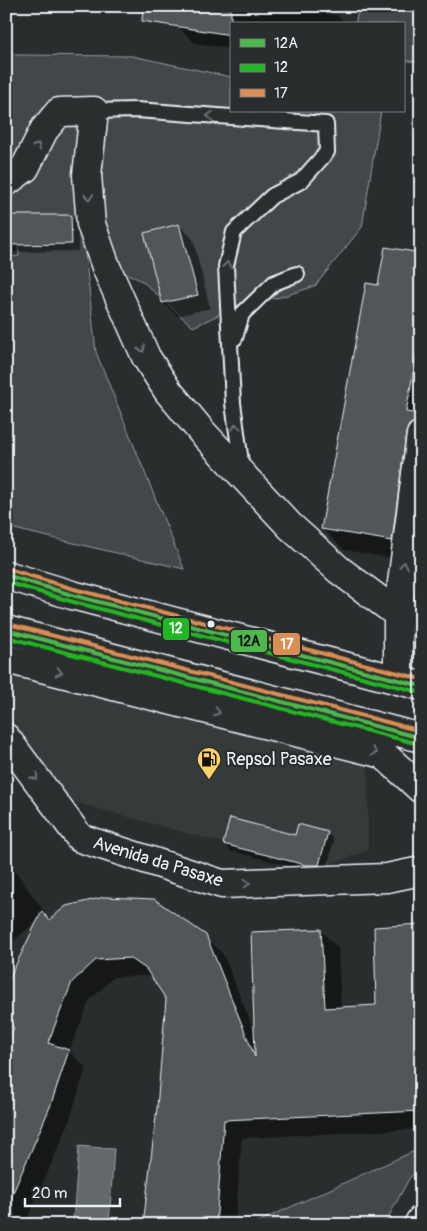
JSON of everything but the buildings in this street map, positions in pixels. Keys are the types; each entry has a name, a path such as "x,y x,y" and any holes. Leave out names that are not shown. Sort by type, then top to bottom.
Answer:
{"street":[{"path":"6,182 26,168 44,130 59,112 94,111 87,175 91,224 106,267 146,357 168,391 290,526 339,570 410,613"},
{"path":"6,575 409,683 410,613 421,435"},
{"path":"6,630 421,738"},
{"path":"6,659 383,754 421,789"},
{"name":"Avenida da Pasaxe","path":"6,738 80,838 184,872 222,884 387,878 421,870"},
{"path":"418,1225 421,1220"}],"lane":[{"path":"94,111 136,110 326,124 326,152 302,181 272,196 234,232 226,266 232,348 233,403 243,475"},
{"path":"232,348 242,314 274,283 297,274"}],"shaded area":[{"path":"359,6 421,6 421,63 404,60 404,22 355,22"},
{"path":"6,52 17,55 132,56 230,77 230,112 381,112 362,227 315,286 281,297 243,303 193,327 142,281 85,253 96,352 184,569 6,527 6,257 19,256 17,235 6,221"},
{"name":"Repsol Pasaxe","path":"6,669 368,761 368,850 318,869 63,799 6,714"},
{"path":"79,1146 114,1149 109,1224 73,1221"},
{"path":"421,1148 421,1170 410,1177 384,1225 251,1225"}],"transit line":[{"name":"17","path":"8,569 74,589 421,679"},
{"name":"12A","path":"6,575 72,595 421,686"},
{"name":"12","path":"6,582 70,601 419,692"},
{"name":"17","path":"8,624 421,731"},
{"name":"12A","path":"6,630 421,738"},
{"name":"12","path":"6,637 419,744"}],"place":[{"name":"Repsol Pasaxe","path":"209,780"}]}
